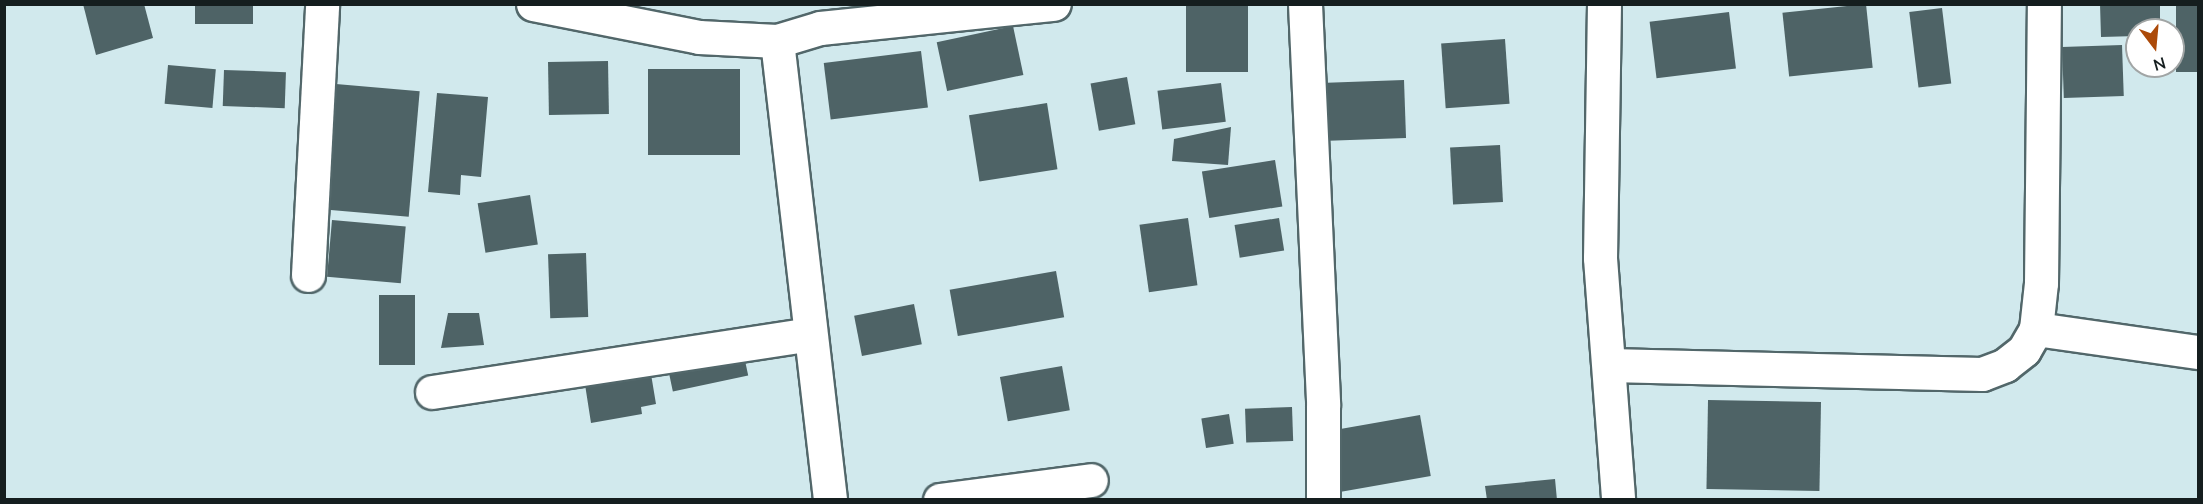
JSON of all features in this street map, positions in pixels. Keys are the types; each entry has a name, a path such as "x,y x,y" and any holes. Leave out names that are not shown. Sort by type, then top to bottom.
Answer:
{"street":[{"path":"308,275 322,4"},
{"path":"533,4 626,15 699,37 777,41 820,28 1054,4"},
{"path":"1305,4 1323,406 1323,500"},
{"path":"1604,4 1600,258 1618,500"},
{"path":"1609,365 1982,374 2005,365 2024,350 2036,329 2041,283 2044,4"},
{"path":"777,41 809,334 830,500"},
{"path":"2036,329 2199,352"},
{"path":"432,392 809,334"},
{"path":"940,500 1091,480"}],"building":[{"path":"83,4 144,4 153,38 96,55"},
{"path":"195,4 253,4 253,24 195,24"},
{"path":"1186,4 1248,4 1248,72 1186,72"},
{"path":"1866,4 1873,68 1789,76 1782,13"},
{"path":"2100,4 2160,4 2160,18 2125,18 2125,36 2101,37"},
{"path":"2176,5 2198,5 2198,72 2185,72 2185,18 2176,18"},
{"path":"1942,8 1951,83 1919,87 1909,12"},
{"path":"1729,12 1736,69 1657,78 1650,22"},
{"path":"1013,26 1023,75 947,91 937,42"},
{"path":"1505,39 1510,104 1446,108 1441,43"},
{"path":"2122,45 2124,96 2064,98 2062,47"},
{"path":"921,51 928,108 831,120 824,63"},
{"path":"608,61 609,114 549,115 548,62"},
{"path":"168,65 216,69 212,108 165,104"},
{"path":"648,69 740,69 740,155 648,155"},
{"path":"224,70 286,72 285,108 223,106"},
{"path":"1127,77 1135,124 1099,131 1091,83"},
{"path":"1404,80 1406,138 1329,141 1327,83"},
{"path":"1221,83 1226,122 1162,130 1157,91"},
{"path":"336,84 420,91 409,217 325,210"},
{"path":"437,93 488,97 481,177 461,175 460,195 428,192"},
{"path":"1047,103 1057,169 979,182 969,115"},
{"path":"1231,127 1228,165 1172,161 1174,139"},
{"path":"1500,145 1503,202 1453,205 1450,148"},
{"path":"1275,160 1282,206 1209,218 1202,172"},
{"path":"530,195 538,244 485,253 478,203"},
{"path":"1188,218 1197,285 1149,292 1139,225"},
{"path":"1279,218 1284,251 1240,258 1235,225"},
{"path":"332,220 406,226 401,283 327,277"},
{"path":"586,253 588,317 550,318 548,254"},
{"path":"1056,271 1064,317 958,336 950,290"},
{"path":"379,295 415,295 415,365 379,365"},
{"path":"914,304 922,344 862,356 854,316"},
{"path":"448,313 479,313 484,345 441,348"},
{"path":"743,351 748,375 673,391 668,367"},
{"path":"1062,366 1070,410 1008,421 1000,377"},
{"path":"650,368 656,404 641,407 642,414 591,423 584,378"},
{"path":"1708,400 1821,402 1819,491 1706,489"},
{"path":"1292,407 1293,441 1246,443 1245,409"},
{"path":"1229,414 1234,444 1206,448 1201,418"},
{"path":"1420,415 1431,476 1341,492 1330,431"},
{"path":"1555,479 1557,500 1487,500 1485,486"}]}
